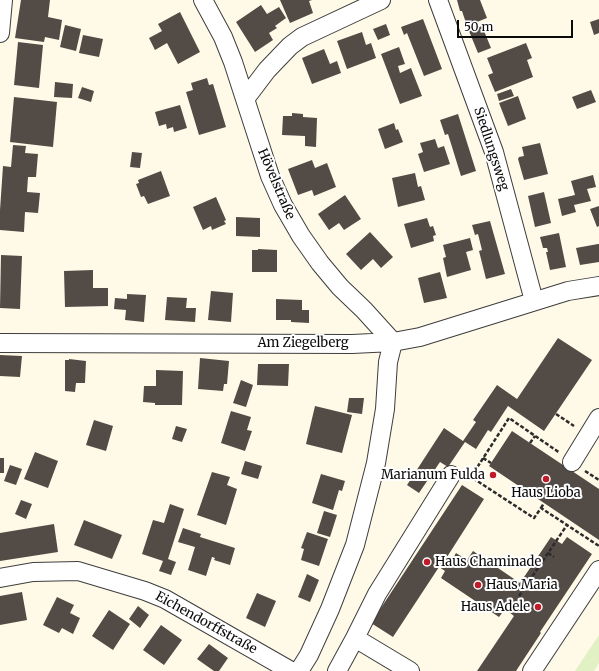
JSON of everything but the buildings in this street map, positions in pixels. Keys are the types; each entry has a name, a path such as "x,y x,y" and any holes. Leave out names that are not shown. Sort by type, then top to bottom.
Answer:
{"street":[{"path":"0,33 4,0"},
{"name":"Hövelstraße","path":"203,0 223,37 234,62 270,176 283,205 301,236 320,263 340,287 364,310 393,342"},
{"path":"245,99 267,70 290,46 302,37 381,0"},
{"name":"Siedlungsweg","path":"438,0 494,152 534,301"},
{"name":"Am Ziegelberg","path":"0,342 352,344 393,342 420,337 568,291 599,286"},
{"path":"299,671 309,654 330,609 355,545 376,463 384,409 388,362 393,342"},
{"path":"572,462 599,418"},
{"path":"337,671 377,594 450,475"},
{"path":"532,671 599,570"},
{"name":"Eichendorffstraße","path":"0,578 33,572 78,571 146,591 165,599 291,671"},
{"path":"355,638 399,668"}],"path":[{"path":"556,414 588,435"},
{"path":"471,477 509,418 599,480"},
{"path":"530,443 535,436"},
{"path":"483,458 491,463"},
{"path":"450,475 456,467 534,518 544,503"},
{"path":"541,508 599,546"},
{"path":"519,596 567,525"},
{"path":"548,553 554,557"}],"green space":[{"path":"599,635 599,663 594,671 575,671"}],"place":[{"name":"Marianum Fulda","path":"493,475"},
{"name":"Haus Lioba","path":"546,479"},
{"name":"Haus Chaminade","path":"427,562"},
{"name":"Haus Maria","path":"478,585"},
{"name":"Haus Adele","path":"538,607"}]}
